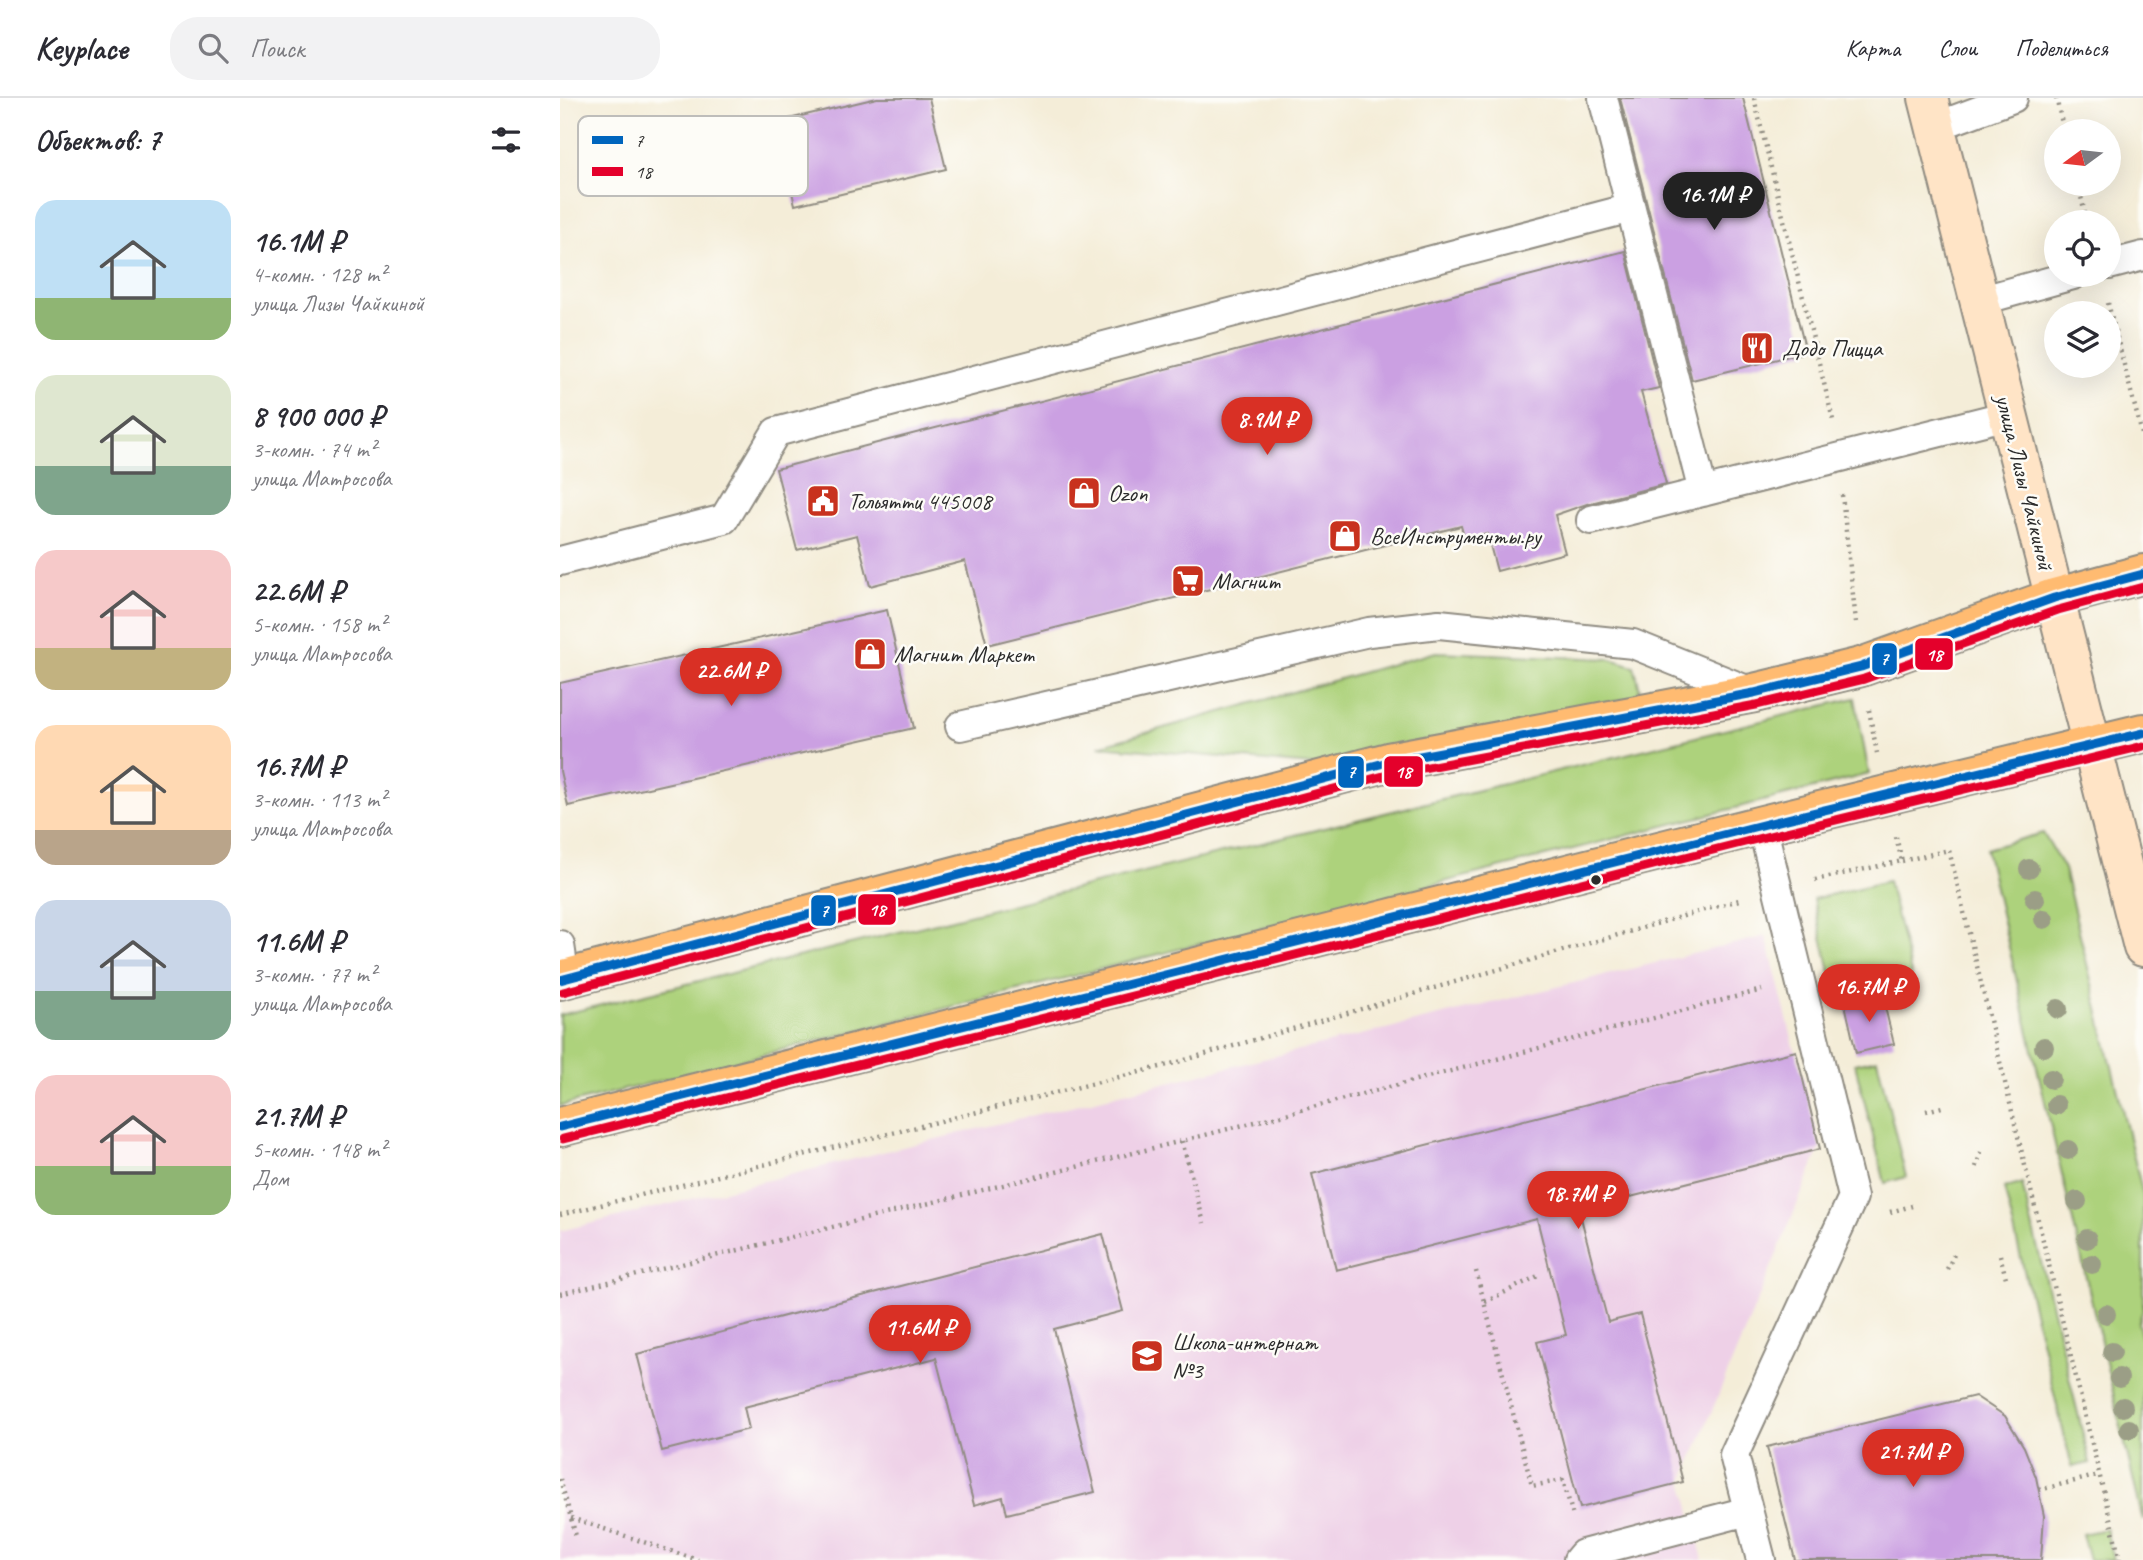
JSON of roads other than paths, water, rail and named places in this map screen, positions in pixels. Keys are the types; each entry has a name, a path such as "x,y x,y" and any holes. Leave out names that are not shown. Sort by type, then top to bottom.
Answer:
{"main road":[{"name":"улица Лизы Чайкиной","path":"1932,113 2143,947"},
{"path":"562,968 1388,762 1754,693 1861,667 2054,598 2143,574"},
{"path":"560,1127 1762,825 2143,733"}],"lane":[{"path":"1603,98 1703,492"},
{"path":"1932,113 2013,98"},
{"path":"560,561 724,519 776,432 1631,208"},
{"path":"2121,262 2143,257"},
{"path":"1979,301 2044,283"},
{"path":"1591,520 2008,415"},
{"path":"960,726 1369,632 1439,624 1633,644 1754,693"},
{"path":"1760,1560 1734,1455 1853,1197 1762,825"},
{"path":"1580,1557 1748,1511"}],"place":[{"name":"Додо Пицца","path":"1757,348"},
{"name":"Ozon","path":"1084,493"},
{"name":"Тольятти 445008","path":"823,501"},
{"name":"ВсеИнструменты.ру","path":"1345,536"},
{"name":"Магнит","path":"1188,581"},
{"name":"Магнит Маркет","path":"870,654"},
{"name":"Школа-интернат №3","path":"1147,1356"}]}
